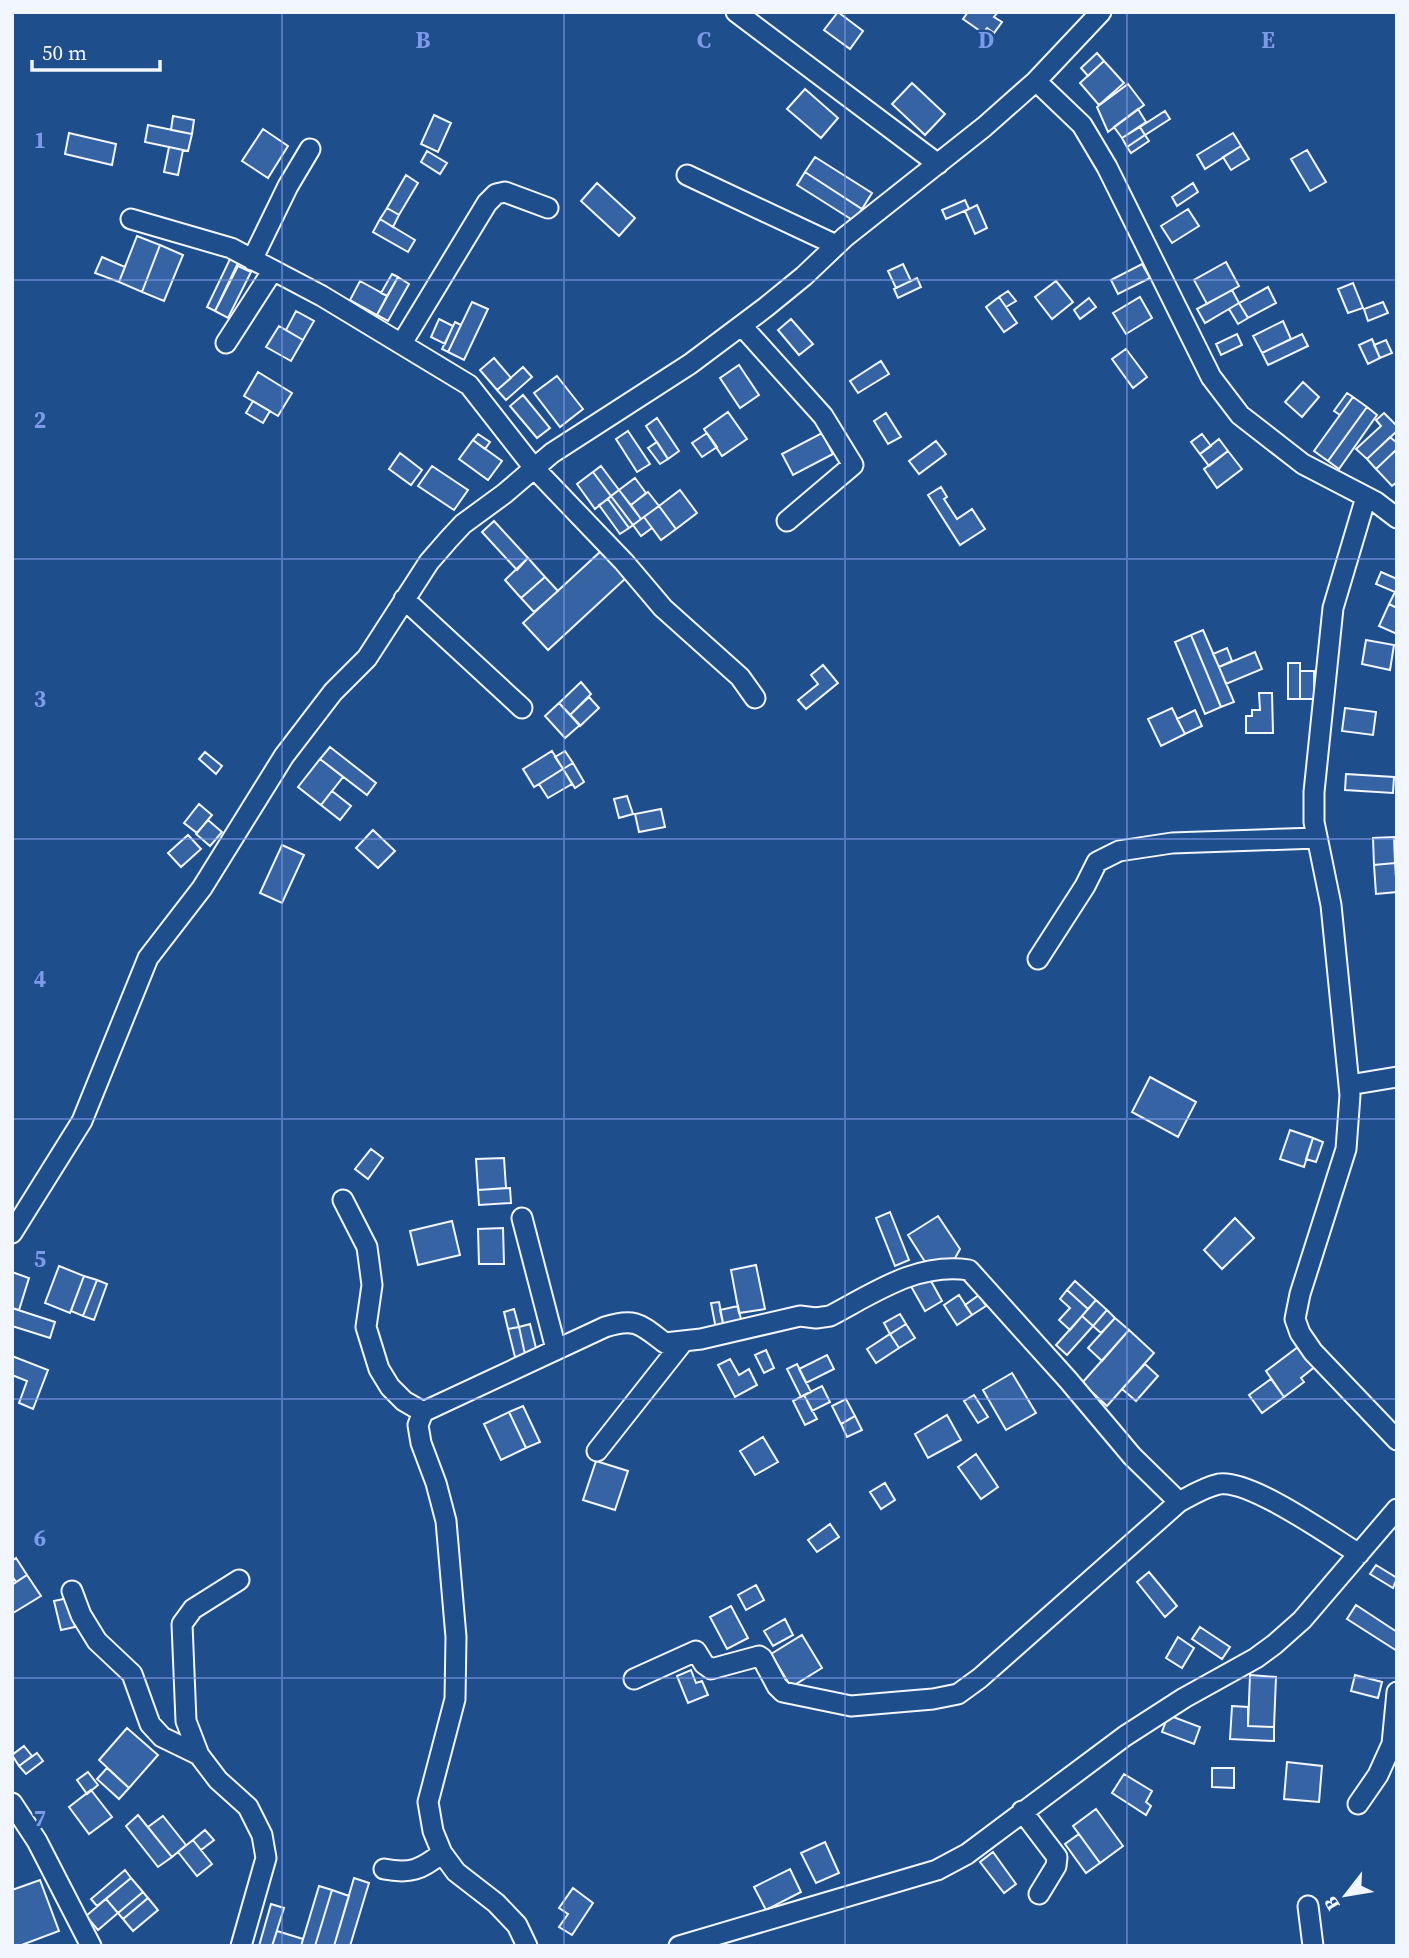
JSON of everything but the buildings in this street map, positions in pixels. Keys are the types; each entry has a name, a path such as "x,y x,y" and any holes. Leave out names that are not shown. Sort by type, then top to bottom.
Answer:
{"street":[{"path":"736,12 938,164"},
{"path":"12,1233 82,1121 148,958 202,888 284,756 333,692 367,657 429,562 463,524 552,453 690,364 804,276 836,245 1036,81 1101,12"},
{"path":"1036,81 1082,125 1107,167 1211,377 1240,415 1303,464 1366,497 1397,518"},
{"path":"252,260 288,186 310,149"},
{"path":"687,176 836,245"},
{"path":"402,343 487,202 496,194 505,192 548,208"},
{"path":"131,219 231,248 402,343 469,384 534,468 624,562 663,608 740,677 755,698"},
{"path":"226,343 273,270"},
{"path":"742,326 823,416 851,460 852,468 787,521"},
{"path":"1366,497 1333,608 1314,792 1314,822 1331,905 1349,1085 1346,1149 1300,1294 1295,1319 1312,1352 1397,1440"},
{"path":"404,599 522,708"},
{"path":"1038,959 1085,886 1097,862 1119,851 1172,843 1317,838"},
{"path":"1349,1085 1397,1077"},
{"path":"343,1200 367,1247 372,1285 366,1326 379,1369 390,1387 404,1401 423,1412"},
{"path":"522,1218 556,1349"},
{"path":"527,1946 517,1926 496,1903 456,1872 442,1853 433,1831 428,1802 455,1699 456,1637 446,1521 421,1443 418,1425 423,1412 556,1349 622,1322 638,1324 665,1343 682,1342 800,1316 830,1316 909,1275 953,1267 969,1270 1132,1456 1179,1502"},
{"path":"597,1451 682,1342"},
{"path":"634,1679 696,1651 704,1664 711,1669 759,1656 783,1692 851,1706 933,1699 958,1694 980,1678 1179,1502 1221,1484 1237,1485 1271,1500 1359,1554"},
{"path":"679,1946 936,1870 967,1854 1125,1736 1275,1644 1302,1620 1397,1509"},
{"path":"239,1580 193,1609 183,1624 186,1721 199,1755 218,1780 248,1807 262,1836 266,1858 241,1946"},
{"path":"72,1591 97,1641 132,1674 150,1724 162,1737 199,1755"},
{"path":"1358,1804 1378,1775 1392,1744 1397,1692"},
{"path":"12,1803 37,1841 90,1946"},
{"path":"1022,1811 1057,1857 1056,1866 1039,1894"},
{"path":"384,1869 404,1873 425,1866 442,1853"},
{"path":"1308,1906 1313,1946"}]}
